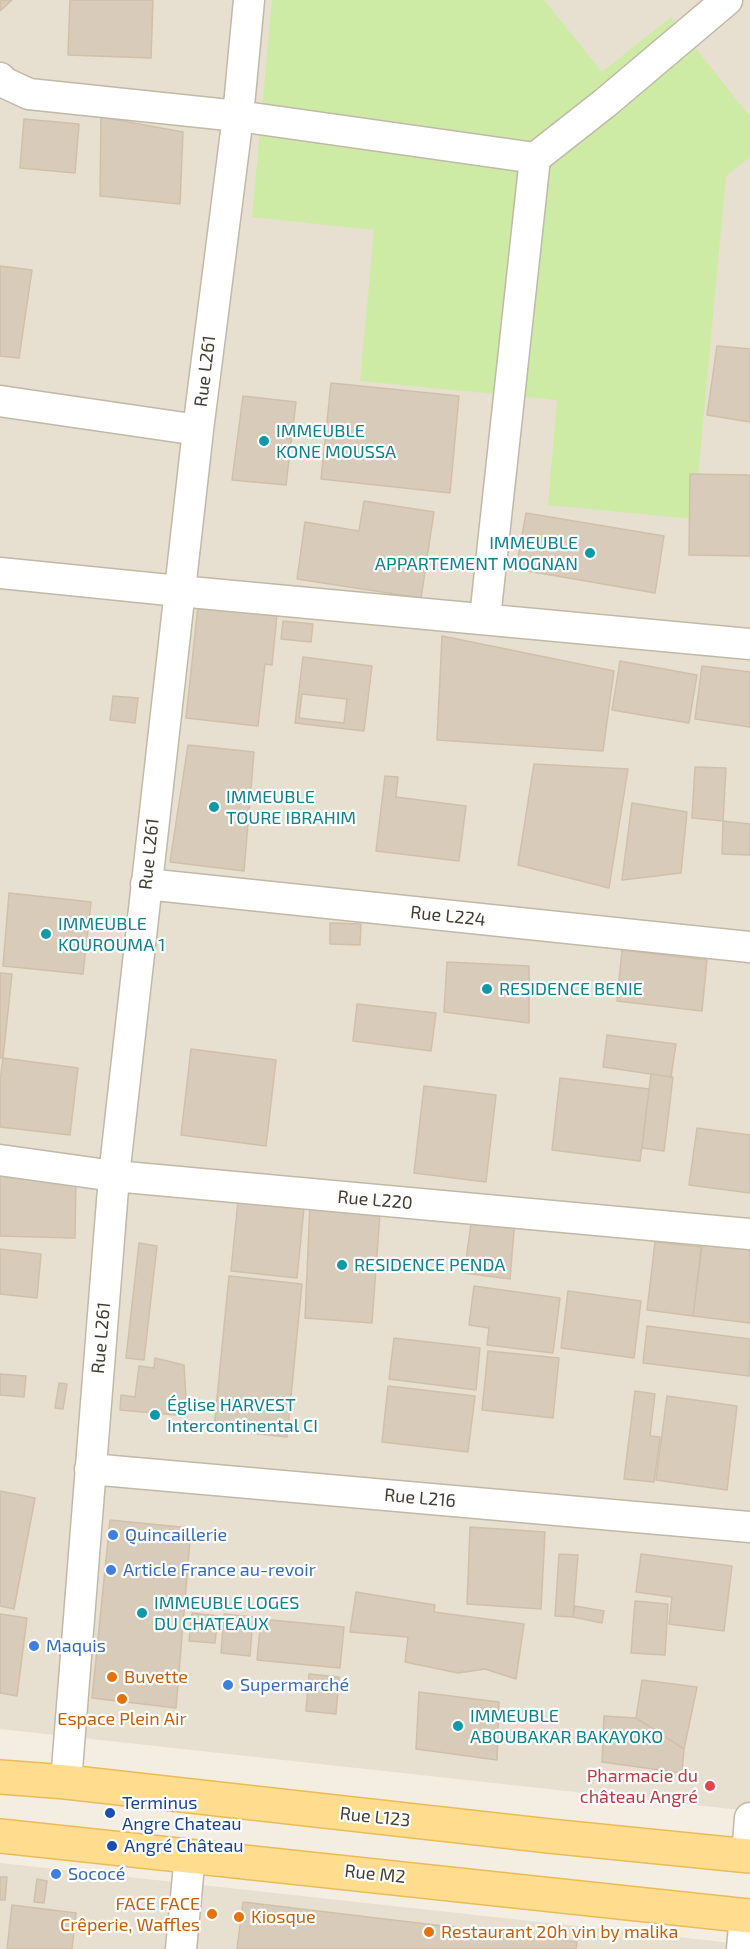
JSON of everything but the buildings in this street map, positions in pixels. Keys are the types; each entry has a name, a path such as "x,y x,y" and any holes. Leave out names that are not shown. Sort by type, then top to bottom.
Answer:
{"main road":[{"name":"Rue L123","path":"0,1777 66,1782 749,1856"},
{"name":"Rue M2","path":"0,1836 747,1916"}],"street":[{"name":"Rue L261","path":"66,1782 114,1176 179,591 238,116 249,0"},
{"path":"485,618 535,158 605,103 726,0"},
{"path":"0,78 5,83 29,94 238,116 535,158"},
{"path":"0,401 198,430"},
{"path":"0,573 750,644"},
{"name":"Rue L224","path":"146,884 750,947"},
{"name":"Rue L220","path":"0,1160 114,1176 750,1234"},
{"name":"Rue L216","path":"90,1469 750,1527"},
{"path":"749,1856 750,1818"},
{"path":"181,1949 190,1855"},
{"path":"742,1949 747,1916"}],"shaded area":[{"path":"0,0 750,0 750,1811 0,1729"},
{"path":"0,1863 750,1945 750,1949 0,1949"}],"green space":[{"path":"272,0 544,0 602,72 671,17 750,117 750,157 726,176 694,519 548,505 557,400 360,381 374,230 252,217"}],"place":[{"name":"IMMEUBLE KONE MOUSSA","path":"264,441"},
{"name":"IMMEUBLE APPARTEMENT MOGNAN","path":"590,553"},
{"name":"IMMEUBLE TOURE IBRAHIM","path":"214,807"},
{"name":"IMMEUBLE KOUROUMA 1","path":"46,934"},
{"name":"RESIDENCE BENIE","path":"487,989"},
{"name":"RESIDENCE PENDA","path":"342,1265"},
{"name":"Église HARVEST Intercontinental CI","path":"155,1415"},
{"name":"Quincaillerie","path":"113,1535"},
{"name":"Article France au-revoir","path":"111,1570"},
{"name":"IMMEUBLE LOGES DU CHATEAUX","path":"142,1613"},
{"name":"Maquis","path":"34,1646"},
{"name":"Buvette","path":"112,1677"},
{"name":"Supermarché","path":"228,1685"},
{"name":"Espace Plein Air","path":"122,1699"},
{"name":"IMMEUBLE ABOUBAKAR BAKAYOKO","path":"458,1726"},
{"name":"Pharmacie du château Angré","path":"710,1786"},
{"name":"Terminus Angre Chateau","path":"110,1813"},
{"name":"Angré Château","path":"112,1846"},
{"name":"Sococé","path":"56,1874"},
{"name":"FACE FACE Crêperie, Waffles","path":"212,1914"},
{"name":"Kiosque","path":"239,1917"},
{"name":"Restaurant 20h vin by malika","path":"429,1932"}]}
